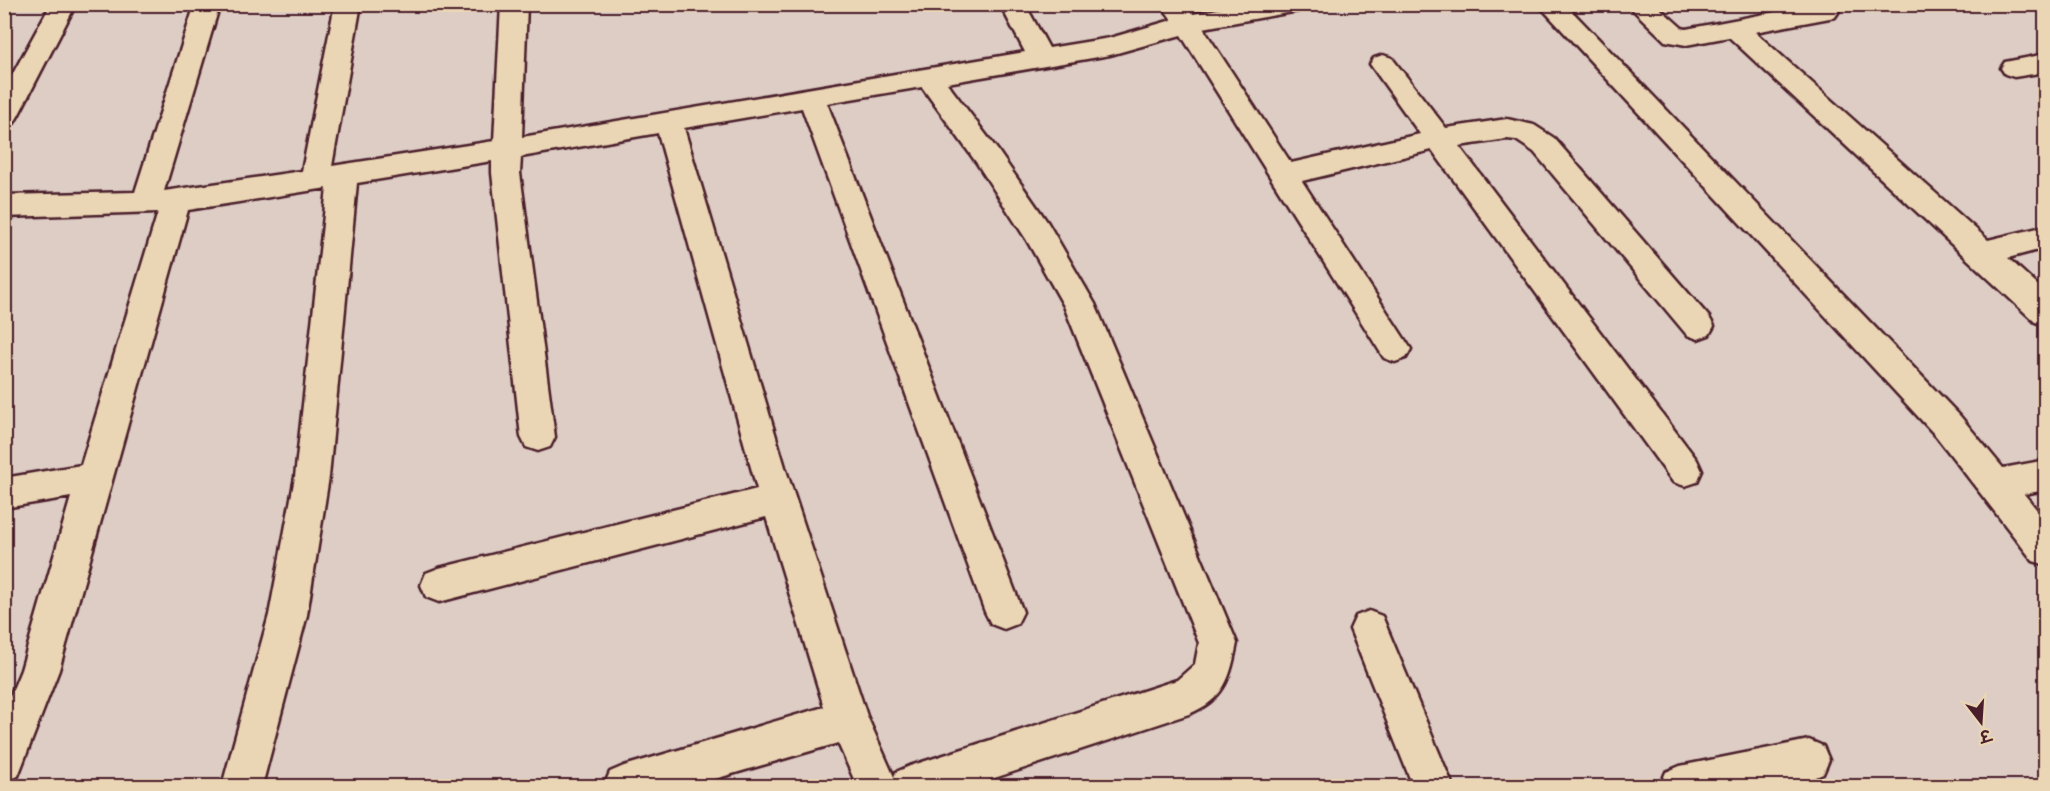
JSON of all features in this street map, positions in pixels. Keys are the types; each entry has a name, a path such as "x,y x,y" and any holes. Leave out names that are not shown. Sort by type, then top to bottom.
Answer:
{"street":[{"path":"4,116 64,4"},
{"path":"4,762 40,670 93,478 208,4"},
{"path":"242,786 288,615 312,477 329,177 348,4"},
{"path":"514,4 506,173 537,437"},
{"path":"1012,4 1041,58"},
{"path":"4,206 161,201 329,177 507,149 1110,46 1181,14 1210,18 1293,4"},
{"path":"1550,4 1948,426 2046,549"},
{"path":"1638,4 1674,35 1697,36 1826,12"},
{"path":"1181,14 1395,349"},
{"path":"1736,29 2046,313"},
{"path":"2014,68 2046,63"},
{"path":"1383,64 1685,471"},
{"path":"910,786 1189,695 1212,674 1218,644 1079,304 1030,222 986,155 928,76"},
{"path":"811,96 1004,612"},
{"path":"668,120 778,500 848,720 877,786"},
{"path":"1283,175 1439,139 1507,129 1524,132 1544,145 1698,326"},
{"path":"1983,253 2046,237"},
{"path":"1995,485 2046,475"},
{"path":"4,493 93,478"},
{"path":"439,585 778,500"},
{"path":"1369,629 1432,786"},
{"path":"624,786 848,720"},
{"path":"1680,786 1809,760"}]}
